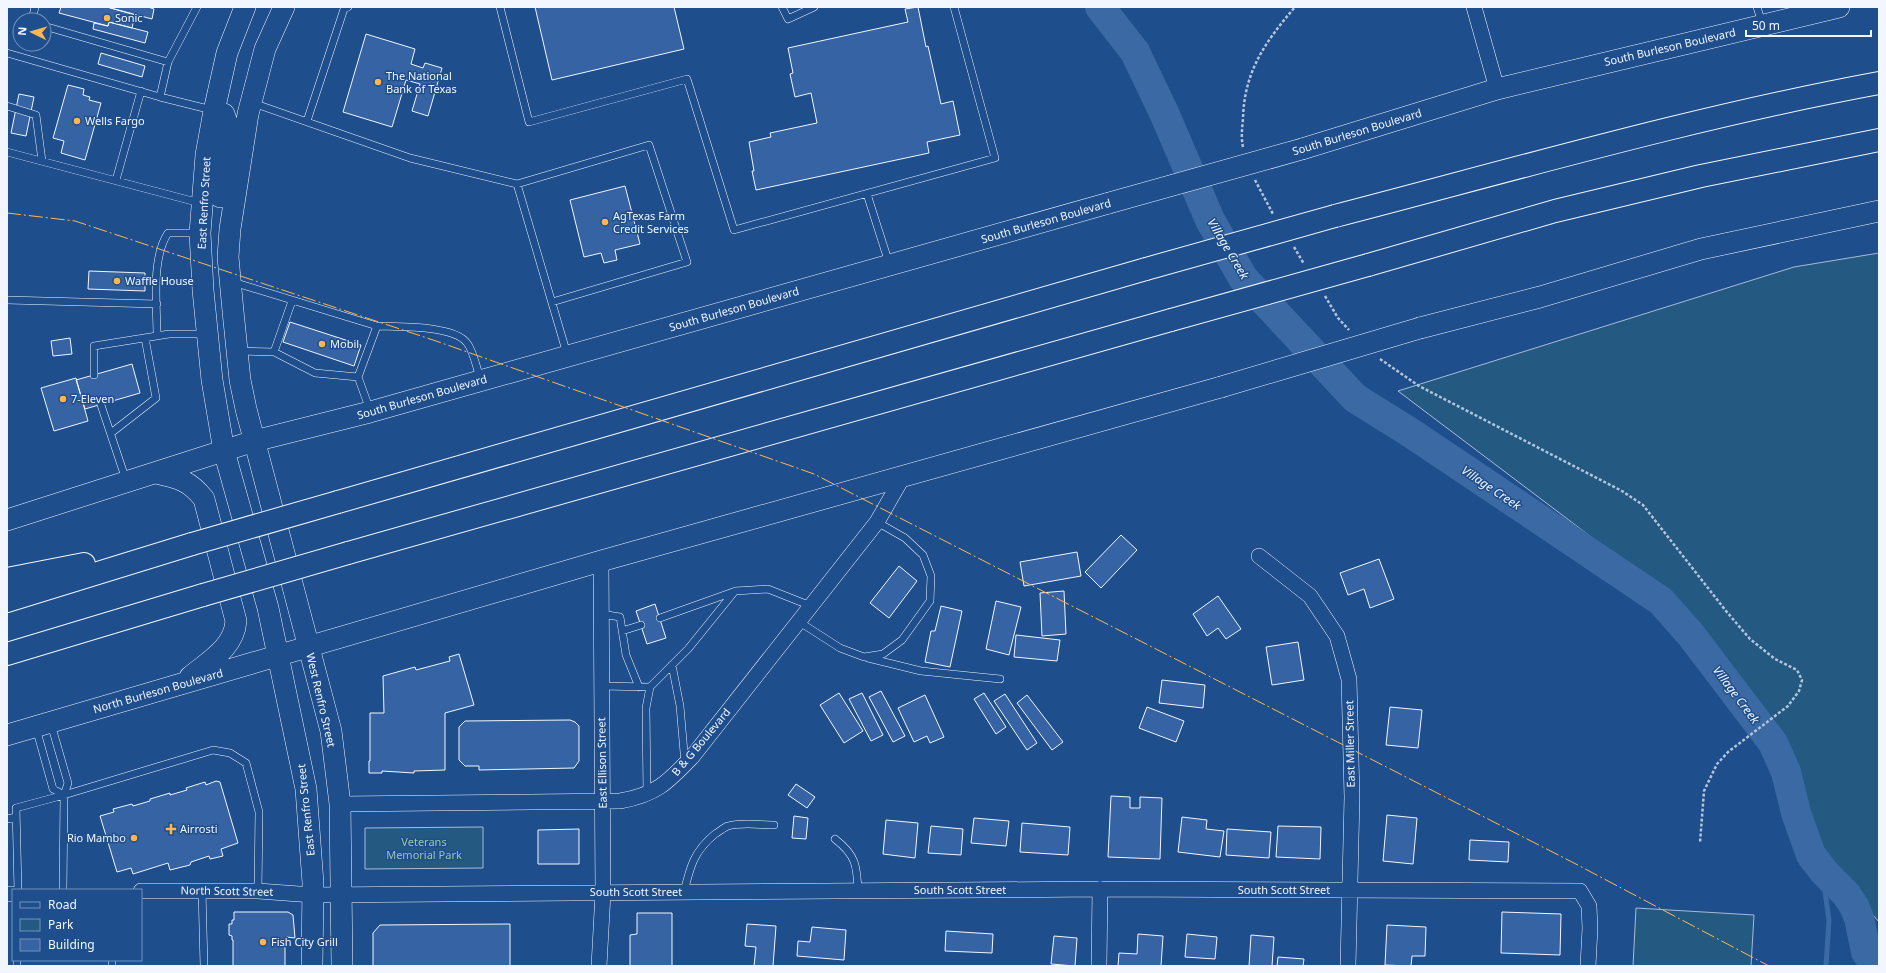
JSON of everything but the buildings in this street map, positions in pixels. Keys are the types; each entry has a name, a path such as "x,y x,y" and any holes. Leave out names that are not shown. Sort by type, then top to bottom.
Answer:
{"highway":[{"path":"7,601 192,544 1335,216 1671,128 1879,83"},
{"path":"7,654 348,553 1563,210 1701,176 1879,140"},
{"path":"7,579 192,544"}],"main road":[{"name":"East Renfro Street","path":"224,451 206,334 200,233 206,155 214,110 227,53 245,7"},
{"path":"7,520 127,483 254,441 240,380 228,258 234,200 251,102 265,49 284,7"},
{"name":"South Burleson Boulevard","path":"254,441 370,412 890,266 1302,149 1497,89 1760,16 1839,7"},
{"path":"214,110 224,114 228,125 219,204 219,240 228,258"},
{"path":"309,647 904,474 1221,387 1420,328 1540,296 1701,249 1879,212"},
{"name":"West Renfro Street","path":"254,441 331,730 340,804 342,966"},
{"path":"224,451 268,608 278,656"},
{"path":"156,473 180,479 195,487 204,499 236,621 236,630 226,647 181,684"},
{"name":"North Burleson Boulevard","path":"7,735 309,647"},
{"name":"East Renfro Street","path":"278,656 306,788 313,895 312,966"}],"street":[{"path":"1474,7 1497,89"},
{"name":"B & G Boulevard","path":"340,804 602,801 633,799 647,794 666,784 685,764 876,522 904,474"},
{"name":"East Miller Street","path":"1259,556 1310,596 1337,636 1348,679 1352,797 1348,966"},
{"name":"East Ellison Street","path":"599,966 603,893 601,561"},
{"path":"1099,966 1100,889"},
{"name":"South Scott Street","path":"340,895 1100,889 1580,891 1589,906 1590,928 1588,966"},
{"name":"North Scott Street","path":"142,891 258,891 313,895 340,895"}],"lane":[{"path":"160,97 168,62 197,7"},
{"path":"307,121 344,9 348,7"},
{"path":"500,7 529,122 687,79 734,230 995,158 954,7"},
{"path":"782,7 788,19 814,7"},
{"path":"52,28 168,62"},
{"path":"7,53 160,97 214,110"},
{"path":"116,180 141,91"},
{"path":"251,102 410,158 517,184 649,145 687,262 552,302"},
{"path":"7,106 36,115 42,161"},
{"path":"7,152 202,203"},
{"path":"517,184 568,356"},
{"path":"867,194 890,266"},
{"path":"157,336 157,269 162,241 168,233 200,233"},
{"path":"230,281 377,326 436,329 451,332 467,342 481,380"},
{"path":"7,300 157,304"},
{"path":"274,352 292,301"},
{"path":"370,412 358,377 377,326"},
{"path":"94,375 94,346 157,336 206,334"},
{"path":"111,433 156,398 145,338"},
{"path":"238,351 274,352 315,373 358,377"},
{"path":"101,405 127,483"},
{"path":"864,657 883,654 902,640 930,601 932,576 923,555 904,538 876,522"},
{"path":"660,618 735,591 768,589 811,606"},
{"path":"647,794 646,708 650,687 688,649 735,591"},
{"path":"601,614 620,617 626,655 639,687"},
{"path":"798,621 840,648 864,657 921,671 1000,679"},
{"path":"622,632 641,625"},
{"path":"672,665 680,706 685,764"},
{"path":"601,686 650,687"},
{"path":"43,724 53,789 64,795"},
{"path":"43,724 68,783 64,795 63,889"},
{"path":"18,889 16,808 213,750 230,752 246,763 259,812 258,891"},
{"path":"7,819 16,817"},
{"path":"684,892 689,870 695,855 707,841 727,826 774,825"},
{"path":"835,839 848,850 854,860 857,869 858,891"},
{"path":"202,890 204,966"}],"path":[{"path":"1244,154 1242,142 1243,105 1252,68 1273,32 1295,7"},
{"path":"1252,175 1274,216"},
{"path":"1291,244 1308,271"},
{"path":"1321,291 1338,318 1352,334"},
{"path":"1378,357 1419,386 1622,491 1643,505 1726,612 1750,638 1775,659 1797,670 1802,680 1799,691 1788,706 1728,752 1717,764 1704,791 1700,843"}],"green space":[{"path":"1879,253 1879,922 1815,848 1784,745 1672,598 1398,391 1794,267"},
{"name":"Veterans Memorial Park","path":"483,827 483,868 365,869 365,828"},
{"path":"1636,908 1754,915 1751,966 1633,966"}],"waterway":[{"name":"Village Creek","path":"1100,7 1135,52 1165,115 1210,220 1243,278 1355,398 1411,433 1661,601 1691,635 1773,743 1786,772 1796,813 1811,855 1825,873 1846,894 1854,906 1859,918 1866,952 1876,966"},
{"path":"1825,873 1824,885 1829,920 1826,966"}],"power":[{"path":"7,213 75,221 436,341 814,474 1572,862 1769,966"}],"place":[{"name":"Sonic","path":"107,18"},
{"name":"The National Bank of Texas","path":"378,82"},
{"name":"Wells Fargo","path":"77,121"},
{"name":"AgTexas Farm Credit Services","path":"605,222"},
{"name":"Waffle House","path":"117,281"},
{"name":"Mobil","path":"322,344"},
{"name":"7-Eleven","path":"63,399"},
{"name":"Airrosti","path":"171,829"},
{"name":"Rio Mambo","path":"134,838"},
{"name":"Fish City Grill","path":"263,942"}]}
